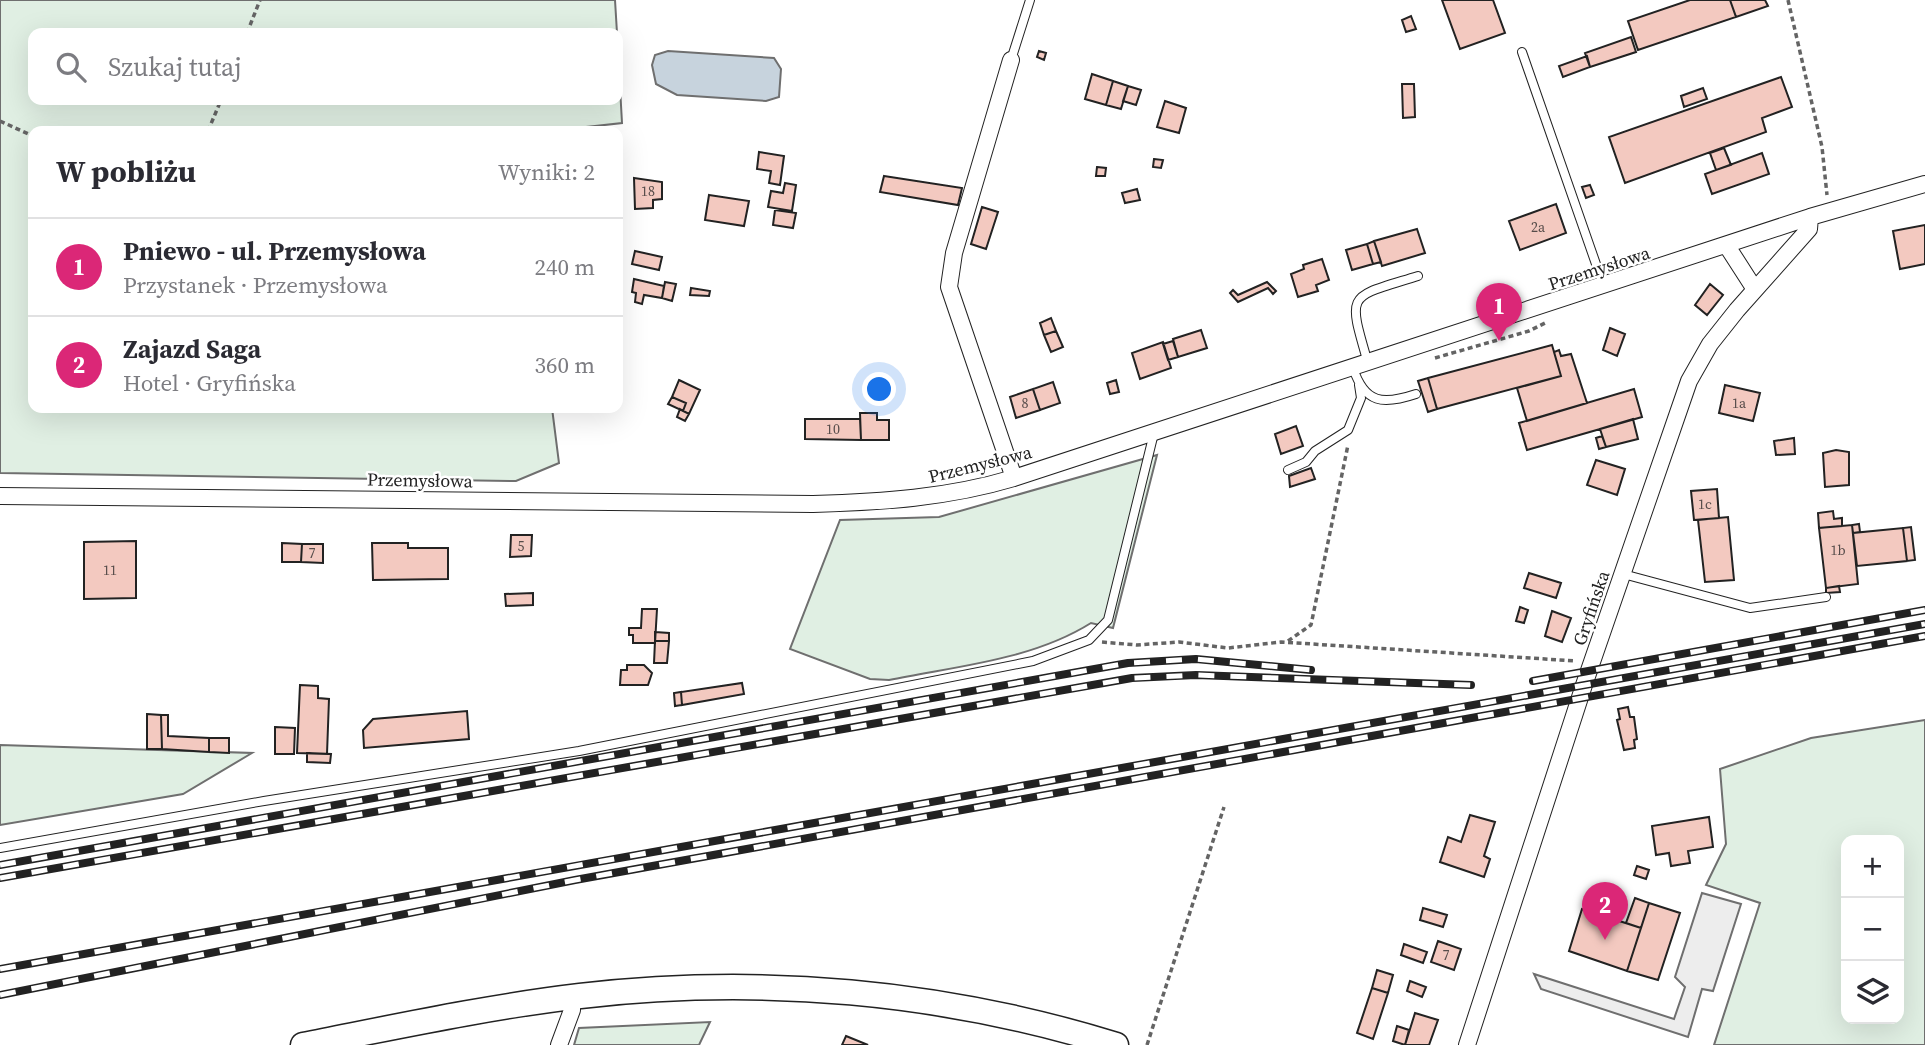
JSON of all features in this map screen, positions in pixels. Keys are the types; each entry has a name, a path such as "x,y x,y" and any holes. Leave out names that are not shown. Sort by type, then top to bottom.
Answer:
{"main road":[{"path":"303,1045 488,1009 572,997 697,987 766,987 878,995 970,1008 1116,1045"}],"street":[{"path":"1011,60 954,253 949,287 1014,478"},
{"name":"Przemysłowa","path":"0,496 827,503 921,499 1014,478 1810,217 1925,184"},
{"name":"Gryfińska","path":"1467,1045 1593,660 1689,381 1710,344 1754,288 1809,229 1810,217"},
{"path":"1727,246 1754,288"},
{"path":"559,1045 573,1006 572,997"}],"lane":[{"path":"1011,60 1030,0"},
{"path":"1522,52 1604,286"},
{"path":"1288,470 1306,462 1315,451 1343,434 1350,426 1361,398 1361,366 1354,313 1356,303 1370,292 1419,276"},
{"path":"1359,385 1372,397 1383,400 1416,394"},
{"path":"0,848 264,801 592,748 1033,661 1090,640 1108,620 1154,433"},
{"path":"1623,574 1750,608 1826,597"}],"path":[{"path":"249,28 260,0"},
{"path":"1788,0 1822,147 1830,211"},
{"path":"210,126 219,105"},
{"path":"0,121 28,134"},
{"path":"1090,640 1138,645 1179,642 1228,648 1296,638 1311,625 1343,477 1350,426"},
{"path":"1281,642 1555,661 1593,660"},
{"path":"1147,1045 1224,807"}],"green space":[{"path":"0,0 615,0 617,28 28,28 28,105 621,105 622,123 595,126 28,126 28,413 553,413 559,463 516,481 0,473"},
{"path":"1157,455 1113,628 1091,623 1044,646 1019,654 889,680 870,679 790,649 840,520 939,517"},
{"path":"1925,720 1925,1045 1714,1045 1760,903 1706,885 1726,844 1720,769 1811,738"},
{"path":"0,745 252,753 183,794 0,825"},
{"path":"710,1022 699,1045 574,1045 579,1028"}],"shaded area":[{"path":"668,51 774,58 781,69 779,97 766,101 677,95 656,84 652,65 655,55"},
{"path":"1702,893 1741,904 1713,991 1702,989 1688,1037 1541,989 1534,974 1674,1019 1685,987 1675,977"}],"building":[{"path":"1442,0 1493,0 1505,33 1460,49"},
{"path":"1690,0 1730,0 1736,17 1638,50 1628,21"},
{"path":"1730,0 1765,0 1768,6 1736,17"},
{"path":"1411,16 1416,29 1406,32 1402,20"},
{"path":"1631,37 1636,52 1590,67 1585,53"},
{"path":"1039,51 1046,53 1044,60 1037,57"},
{"path":"1587,56 1590,67 1563,77 1559,66"},
{"path":"1092,74 1113,81 1106,105 1085,99"},
{"path":"1781,77 1792,107 1762,118 1766,132 1625,183 1609,137"},
{"path":"1113,81 1128,86 1121,109 1106,105"},
{"path":"1402,84 1414,84 1415,117 1403,118"},
{"path":"1128,86 1141,90 1136,105 1123,101"},
{"path":"1703,88 1707,99 1684,107 1681,96"},
{"path":"1165,101 1186,108 1179,133 1157,127"},
{"path":"1724,148 1731,165 1716,170 1710,153"},
{"path":"759,152 784,156 780,185 769,183 771,171 757,169"},
{"path":"1762,153 1769,174 1712,194 1705,174"},
{"path":"1154,159 1163,160 1161,168 1153,167"},
{"path":"1097,167 1106,168 1105,176 1096,176"},
{"path":"884,176 962,188 958,205 880,192"},
{"path":"634,178 662,182 662,199 653,200 653,208 635,209"},
{"path":"785,183 796,185 792,211 768,207 771,191 783,193"},
{"path":"1590,185 1594,195 1586,198 1582,187"},
{"path":"1137,189 1140,200 1125,203 1122,193"},
{"path":"709,195 749,201 744,226 705,220"},
{"path":"1556,204 1566,233 1520,250 1509,221"},
{"path":"982,207 998,212 986,249 971,244"},
{"path":"775,210 796,213 793,228 773,225"},
{"path":"1925,225 1925,264 1900,269 1893,231"},
{"path":"1417,229 1425,253 1382,266 1374,241"},
{"path":"1374,241 1381,262 1373,264 1367,244"},
{"path":"1367,244 1373,264 1352,270 1346,250"},
{"path":"635,251 662,257 659,270 632,264"},
{"path":"1322,259 1329,280 1316,285 1318,291 1298,297 1291,274 1304,269 1303,265"},
{"path":"634,279 664,286 662,298 644,295 642,304 635,302 636,293 632,292"},
{"path":"665,282 676,284 672,301 662,298"},
{"path":"1267,282 1276,291 1273,294 1268,288 1238,302 1230,293 1233,290 1238,295"},
{"path":"1710,284 1723,295 1707,315 1695,305"},
{"path":"691,288 710,291 709,296 690,295"},
{"path":"1051,318 1056,331 1044,335 1040,323"},
{"path":"1610,328 1625,334 1617,356 1603,350"},
{"path":"1201,330 1207,348 1178,357 1173,339"},
{"path":"1056,331 1063,347 1051,352 1044,335"},
{"path":"1173,341 1178,357 1168,360 1163,344"},
{"path":"1163,342 1171,368 1140,379 1132,353"},
{"path":"1552,345 1561,376 1437,409 1428,378"},
{"path":"1559,350 1561,356 1571,354 1587,403 1527,421 1517,388 1561,376 1554,352"},
{"path":"1428,378 1437,409 1428,412 1418,381"},
{"path":"679,380 700,390 689,414 683,411 686,403 672,397"},
{"path":"1116,380 1119,392 1110,394 1107,383"},
{"path":"1053,382 1060,403 1040,410 1033,389"},
{"path":"1725,385 1760,393 1753,421 1719,413"},
{"path":"1033,389 1040,410 1016,418 1010,397"},
{"path":"1634,389 1642,417 1527,450 1519,423"},
{"path":"672,397 686,403 683,411 668,404"},
{"path":"680,409 689,414 685,421 677,417"},
{"path":"860,413 877,413 877,420 889,420 889,440 861,440"},
{"path":"805,419 860,419 861,440 805,439"},
{"path":"1633,419 1638,439 1606,447 1600,429"},
{"path":"1296,426 1303,446 1281,454 1275,434"},
{"path":"1602,436 1606,447 1599,449 1596,438"},
{"path":"1794,438 1795,454 1776,455 1774,441"},
{"path":"1836,450 1849,452 1849,485 1825,487 1823,453"},
{"path":"1596,460 1625,469 1617,495 1587,485"},
{"path":"1311,468 1315,479 1290,487 1289,476"},
{"path":"1717,489 1719,518 1694,520 1691,491"},
{"path":"1833,511 1834,519 1842,518 1842,526 1819,528 1818,513"},
{"path":"1728,517 1734,580 1705,582 1698,520"},
{"path":"1859,524 1860,532 1853,533 1852,525"},
{"path":"1852,525 1858,584 1826,588 1819,528"},
{"path":"1911,527 1915,560 1907,561 1903,528"},
{"path":"1903,528 1907,561 1857,566 1853,533"},
{"path":"511,535 532,535 531,556 510,557"},
{"path":"136,541 136,598 84,599 84,542"},
{"path":"282,543 302,544 301,562 282,562"},
{"path":"372,543 408,543 408,548 448,548 448,579 373,580"},
{"path":"302,544 323,544 323,563 301,562"},
{"path":"1529,573 1561,583 1556,598 1524,588"},
{"path":"1839,586 1840,592 1826,593 1826,588"},
{"path":"533,593 533,605 506,606 505,594"},
{"path":"1520,607 1528,610 1524,623 1516,621"},
{"path":"642,609 657,609 655,643 633,643 633,635 629,635 629,628 641,628"},
{"path":"1552,611 1571,618 1562,642 1545,636"},
{"path":"655,632 669,633 669,641 655,641"},
{"path":"655,641 669,641 667,663 654,663"},
{"path":"627,665 644,665 652,673 648,685 620,685 621,670 627,670"},
{"path":"742,683 744,694 682,705 681,692"},
{"path":"300,685 318,686 318,698 329,699 327,754 297,753"},
{"path":"681,692 682,705 675,706 674,693"},
{"path":"1628,707 1630,717 1634,717 1637,739 1634,740 1635,748 1624,750 1617,720 1620,719 1618,709"},
{"path":"467,711 469,739 364,748 363,730 373,719"},
{"path":"147,714 161,715 162,749 147,749"},
{"path":"161,715 168,715 168,736 209,738 209,752 162,749"},
{"path":"275,727 295,728 294,754 275,754"},
{"path":"209,738 229,738 229,753 209,752"},
{"path":"307,753 331,754 330,763 307,762"},
{"path":"1470,815 1495,822 1484,856 1490,859 1484,877 1440,862 1448,837 1461,842"},
{"path":"1709,817 1713,847 1688,851 1690,863 1671,866 1669,853 1656,855 1652,826"},
{"path":"1637,866 1649,870 1646,879 1634,875"},
{"path":"1635,898 1649,903 1641,928 1626,923"},
{"path":"1649,903 1680,913 1658,980 1627,971"},
{"path":"1423,908 1447,915 1443,927 1420,920"},
{"path":"1582,909 1641,928 1627,971 1569,951"},
{"path":"1438,941 1461,949 1454,970 1431,962"},
{"path":"1404,944 1427,952 1423,963 1401,955"},
{"path":"1377,970 1393,975 1388,993 1372,988"},
{"path":"1410,981 1426,987 1422,997 1407,991"},
{"path":"1372,988 1388,993 1373,1039 1357,1033"},
{"path":"1415,1013 1438,1020 1429,1045 1405,1045"},
{"path":"1397,1026 1409,1030 1405,1045 1393,1041"},
{"path":"846,1036 868,1045 842,1045"}],"railway":[{"path":"1533,681 1925,610"},
{"path":"0,969 1925,624"},
{"path":"0,995 575,880 1925,636"},
{"path":"0,865 1128,663 1196,659 1311,670"},
{"path":"0,878 1132,678 1196,675 1471,685"}],"place":[{"name":"Pniewo - ul. Przemysłowa","path":"1499,341"},
{"name":"Zajazd Saga","path":"1605,940"}]}
